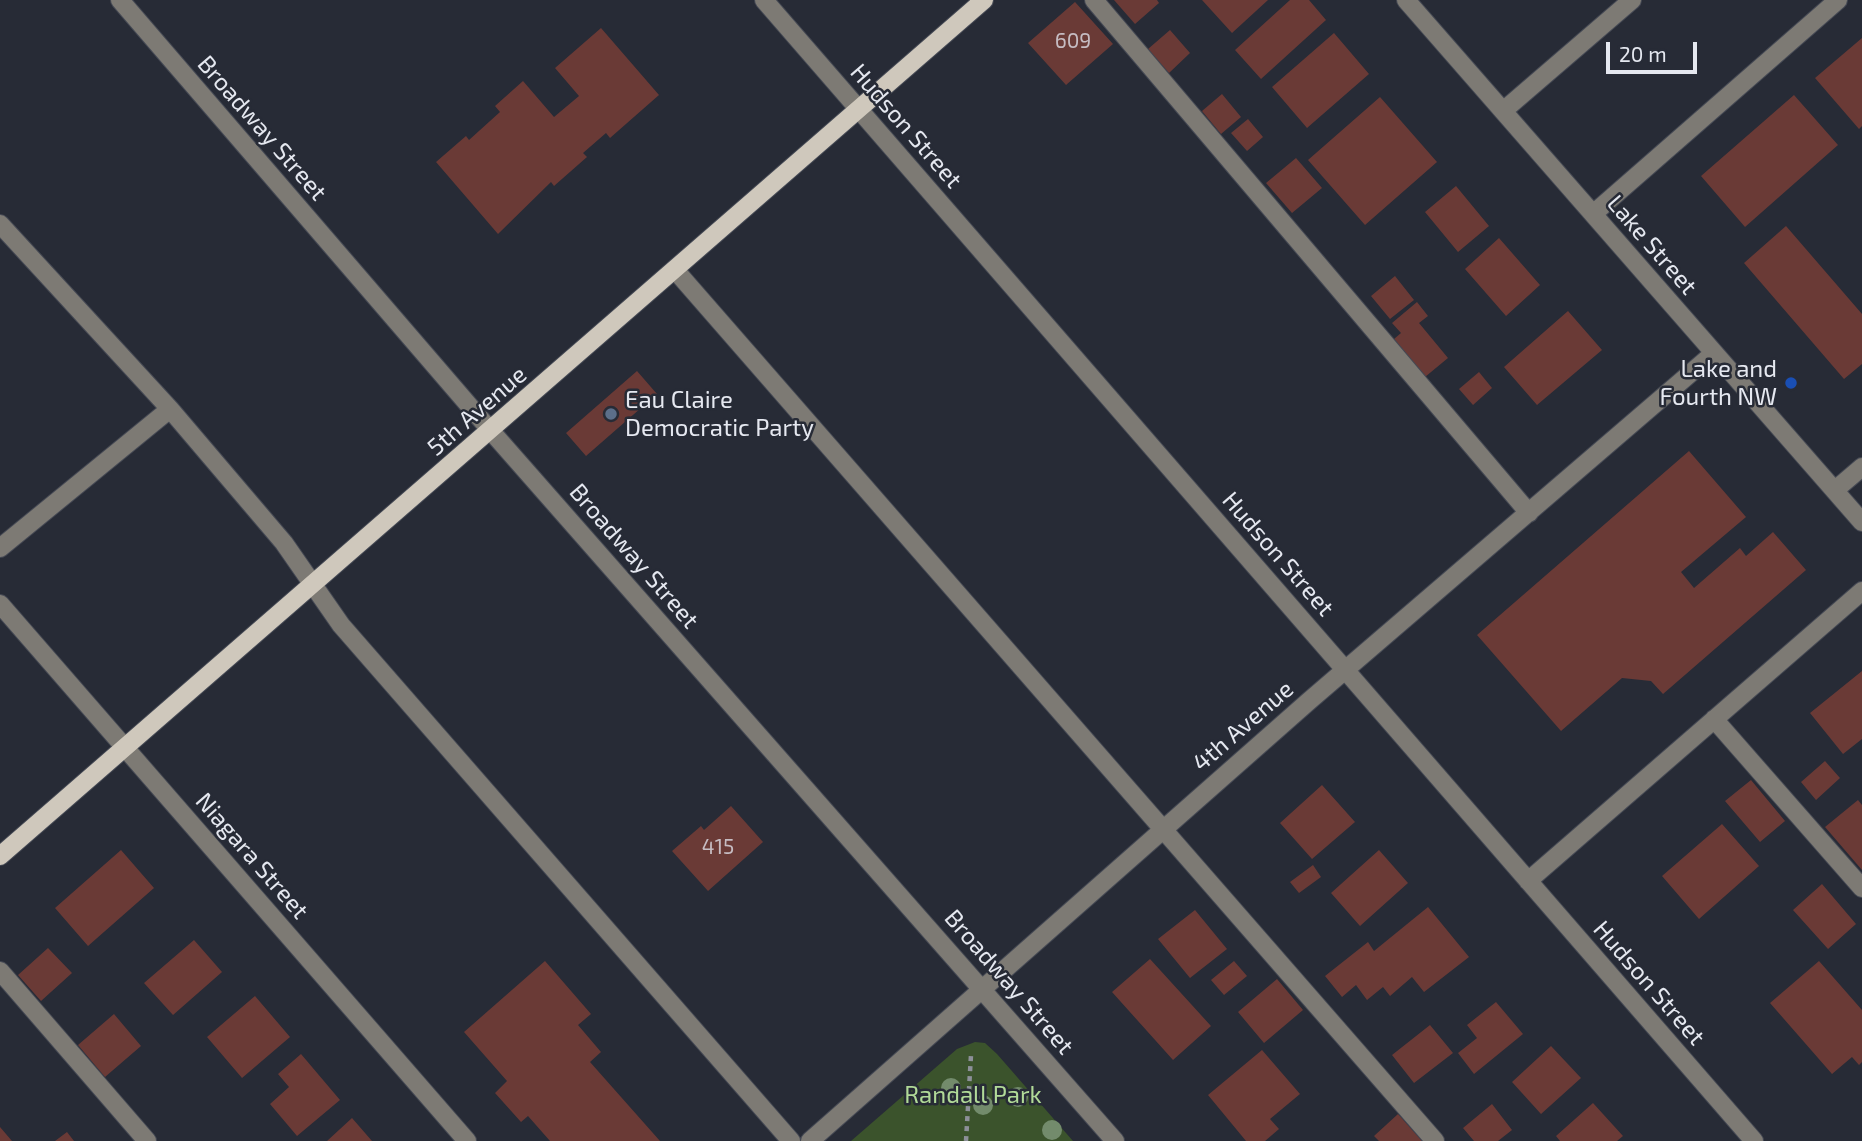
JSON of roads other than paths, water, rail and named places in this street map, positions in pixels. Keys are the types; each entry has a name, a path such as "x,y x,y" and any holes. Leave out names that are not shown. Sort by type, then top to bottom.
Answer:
{"main road":[{"name":"5th Avenue","path":"0,856 676,271 858,108 984,0"}],"street":[{"name":"Broadway Street","path":"120,0 491,431 1115,1141"},
{"name":"Hudson Street","path":"764,0 1754,1141"},
{"path":"1094,0 1529,513"},
{"name":"Lake Street","path":"1406,0 1862,522"},
{"path":"1503,111 1632,0"},
{"path":"1593,214 1838,0"},
{"path":"0,224 170,409 284,543 341,625 791,1141"},
{"path":"676,271 1435,1141"},
{"name":"4th Avenue","path":"810,1141 1346,669 1714,353"},
{"path":"0,548 170,409"},
{"path":"1835,491 1862,467"},
{"path":"1528,881 1862,591"},
{"name":"Niagara Street","path":"0,604 467,1141"},
{"path":"1714,719 1862,888"},
{"path":"0,971 147,1141"}],"place":[{"name":"Lake and Fourth NW","path":"1791,383"},
{"name":"Eau Claire Democratic Party","path":"611,414"}],"park label":[{"name":"Randall Park","path":"973,1095"}]}
